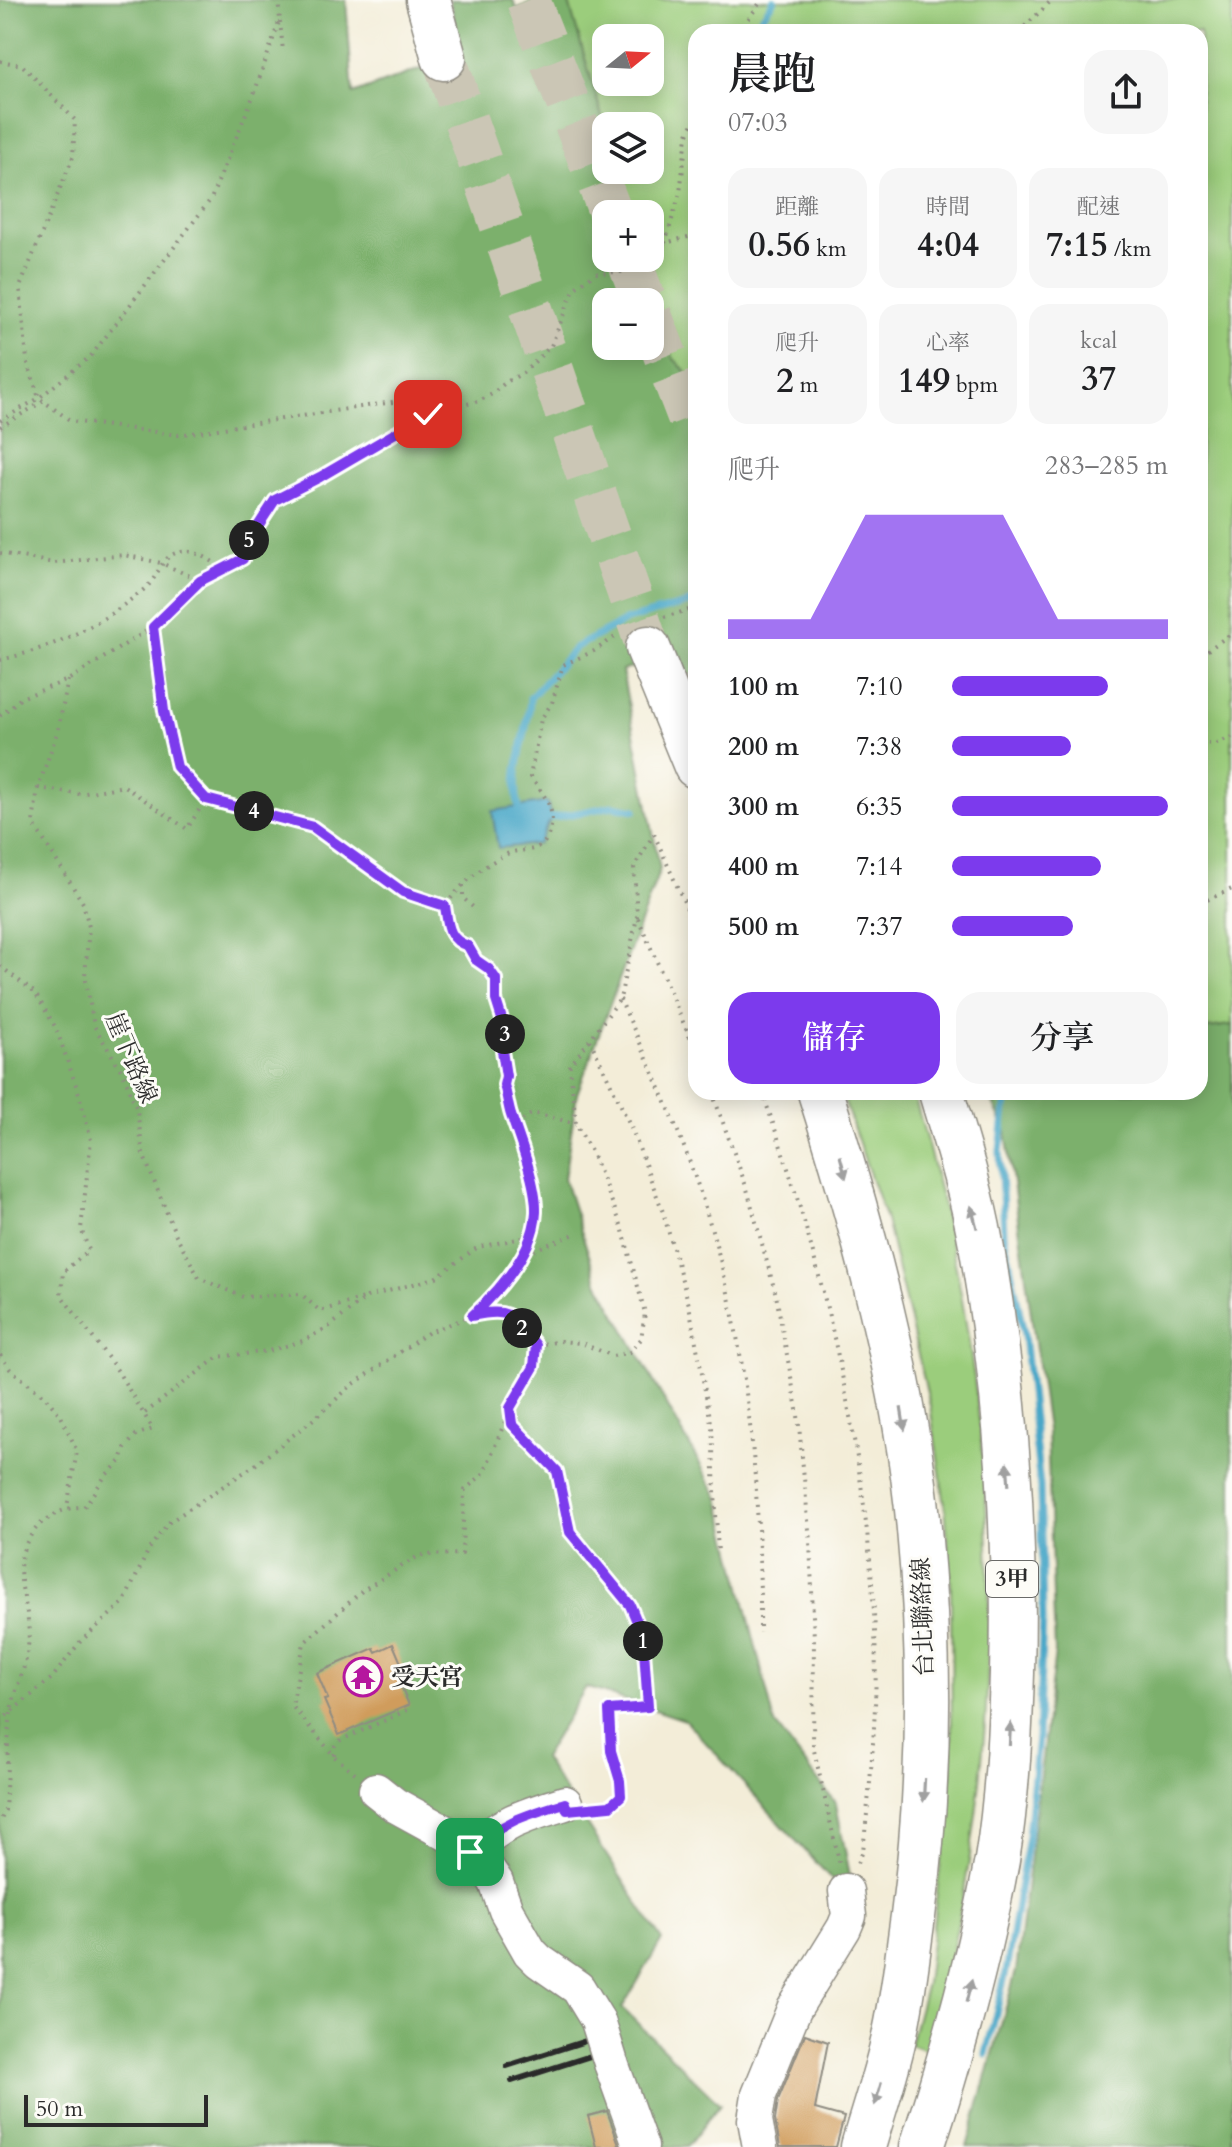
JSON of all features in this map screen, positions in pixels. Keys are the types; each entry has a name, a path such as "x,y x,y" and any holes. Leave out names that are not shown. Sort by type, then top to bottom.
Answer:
{"highway":[{"path":"428,0 444,58"},
{"path":"641,634 688,747"},
{"name":"台北聯絡線","path":"822,1100 866,1254 899,1393 921,1554 927,1626 922,1852 893,2041 863,2147"},
{"name":"3甲","path":"922,2147 971,1986 997,1857 1010,1739 1013,1621 1011,1516 1001,1378 981,1242 943,1100"}],"street":[{"path":"376,1790 395,1805 455,1838 486,1867 530,1952 578,1988 598,2021 641,2147"},
{"path":"470,1852 490,1832 512,1820 565,1803"},
{"path":"760,2147 755,2120 759,2095 794,2009 844,1928 849,1916 846,1891"}],"path":[{"path":"278,0 283,51"},
{"path":"745,24 762,0"},
{"path":"1027,24 1052,0"},
{"path":"0,427 42,400 91,356 211,199 254,94 280,19"},
{"path":"0,61 22,65 75,120 73,157 20,287 27,360 42,400 71,421 178,435 393,402 428,414"},
{"path":"665,243 680,193 688,134"},
{"path":"665,243 688,237"},
{"path":"0,716 21,698 68,680 153,627 200,581 243,559 249,540 275,500 428,414 479,401 523,373 551,346 574,289 595,273 621,272"},
{"path":"0,421 42,400"},
{"path":"0,660 24,655 91,627 152,581 161,563 179,552 205,556 225,570"},
{"path":"0,553 54,563 124,555 161,563 200,581"},
{"path":"526,1253 536,1210 517,1126 510,1112 504,1085 506,1076 500,1038 506,1032 496,1000 496,979 489,969 476,960 468,946 459,943 449,932 445,906 463,882 510,852 537,848 546,841 554,821 553,814 544,794 530,777 541,719 552,703 563,665 688,612"},
{"path":"153,627 164,711 177,767 206,799 313,827 403,892 445,906"},
{"path":"1208,650 1232,633"},
{"name":"崖下路線","path":"68,680 58,730 38,788 33,823 83,903 89,927 85,976 94,1026 124,1075 137,1110 143,1154 175,1233 199,1278 243,1297 301,1294 320,1311 367,1297"},
{"path":"1208,744 1232,737"},
{"path":"38,788 80,794 124,786 187,829 206,799"},
{"path":"536,1345 561,1341 581,1343 613,1356 630,1352 641,1339 645,1313 622,1227 592,1153 576,1124 570,1066 620,999 637,917 634,867 654,834 688,911"},
{"path":"463,882 463,898 475,909"},
{"path":"1208,900 1232,889"},
{"path":"637,917 688,1034"},
{"path":"0,966 35,993 56,1028 91,1140 81,1229 89,1250 63,1272 61,1295 145,1413 153,1429 136,1435 125,1448 121,1461 106,1475 84,1507 67,1507 35,1527 16,1544"},
{"path":"620,999 667,1104 693,1173 730,1296 751,1421 761,1546 760,1633"},
{"path":"590,1040 631,1127 663,1212 689,1305 712,1428 718,1555"},
{"path":"715,1100 747,1189 776,1295 798,1415 810,1541 814,1640 813,1746 846,1891"},
{"path":"765,1100 791,1174 821,1283 847,1403 867,1534 875,1633 874,1745 863,1851"},
{"path":"517,1126 529,1115 537,1113 551,1120 576,1124"},
{"path":"472,1316 497,1293 517,1260 526,1253 575,1234"},
{"path":"145,1413 218,1357 268,1351 303,1341 330,1326 367,1297 435,1278 478,1247 532,1236"},
{"path":"0,1721 52,1678 80,1642 124,1602 149,1549 168,1523 255,1465 351,1386 429,1332 497,1310 514,1317 536,1345 534,1367 510,1408 484,1473 464,1491 462,1554 420,1555 363,1590 304,1643 292,1706 335,1757 333,1752 339,1741 410,1709"},
{"path":"0,1355 10,1369 46,1398 77,1451 67,1507"},
{"path":"510,1408 512,1424 557,1471 570,1532 630,1605 643,1636 648,1707 609,1710 611,1751 621,1796 610,1806 567,1810 565,1803"},
{"path":"0,1822 5,1810 11,1710 29,1645 27,1624 20,1610"}],"green space":[{"path":"0,0 346,0 353,94 461,54 450,0 513,0 517,9 535,0 568,0 592,82 592,96 596,96 601,112 592,112 592,184 622,184 627,200 592,200 592,272 648,272 653,288 592,288 592,360 664,360 664,327 673,358 688,374 688,675 678,652 622,671 660,869 577,1094 564,1178 597,1280 719,1498 775,1724 836,1804 856,1906 685,1720 586,1687 543,1758 662,1940 622,2008 720,2104 687,2147 0,2147"},
{"path":"568,0 1232,0 1232,1025 1208,1028 1208,24 688,24 688,374 673,358 664,327 664,288 653,288 648,272 664,272 664,200 627,200 622,184 664,184 664,112 601,112 596,96 664,96 664,24 592,24 592,82"},
{"path":"1232,1025 1232,2147 967,2147 1016,1971 1055,1652 1047,1430 1006,1132 992,1100 1208,1100 1208,1028"},
{"path":"844,1100 915,1100 954,1256 979,1423 989,1592 988,1676 982,1761 954,1944 930,2052 910,2044 926,1983 952,1770 951,1583 945,1505 930,1405 886,1220"}],"water":[{"path":"547,802 551,818 538,844 498,848 492,811"}],"building":[{"name":"受天宮","path":"393,1644 409,1682 401,1686 409,1705 339,1735 324,1700 328,1699 317,1673 374,1648 376,1652"},
{"path":"805,2034 828,2042 815,2109 844,2117 836,2147 780,2147 775,2120 778,2100"},
{"path":"607,2111 620,2147 596,2147 588,2116"}],"waterway":[{"path":"758,24 774,0"},
{"path":"519,807 516,780 530,698 576,647 627,620 688,603"},
{"path":"551,818 613,806 635,810"},
{"path":"986,2054 1006,1972 1028,1836 1038,1737 1043,1618 1040,1486 1024,1334 1004,1234 1000,1151 1006,1100"}],"tunnel":[{"path":"528,0 606,200"},
{"path":"444,58 648,648"},
{"path":"633,272 640,288"},
{"path":"664,352 688,414"}],"railway":[{"path":"507,2066 617,2031"},
{"path":"512,2081 622,2046"}],"place":[{"name":"受天宮","path":"363,1677"}],"route":[{"path":"428,414 275,500 249,540 243,559 200,581 153,627 164,711 177,767 206,799 313,827 403,892 445,906 449,932 459,943 468,946 476,960 489,969 496,979 496,1000 506,1032 500,1038 506,1076 504,1085 529,1172 536,1210 526,1253 517,1260 497,1293 472,1316 497,1310 514,1317 536,1345 534,1367 510,1408 512,1424 557,1471 570,1532 630,1605 643,1636 648,1707 609,1710 611,1751 621,1796 610,1806 567,1810 565,1803 512,1820 490,1832 470,1852"}]}
